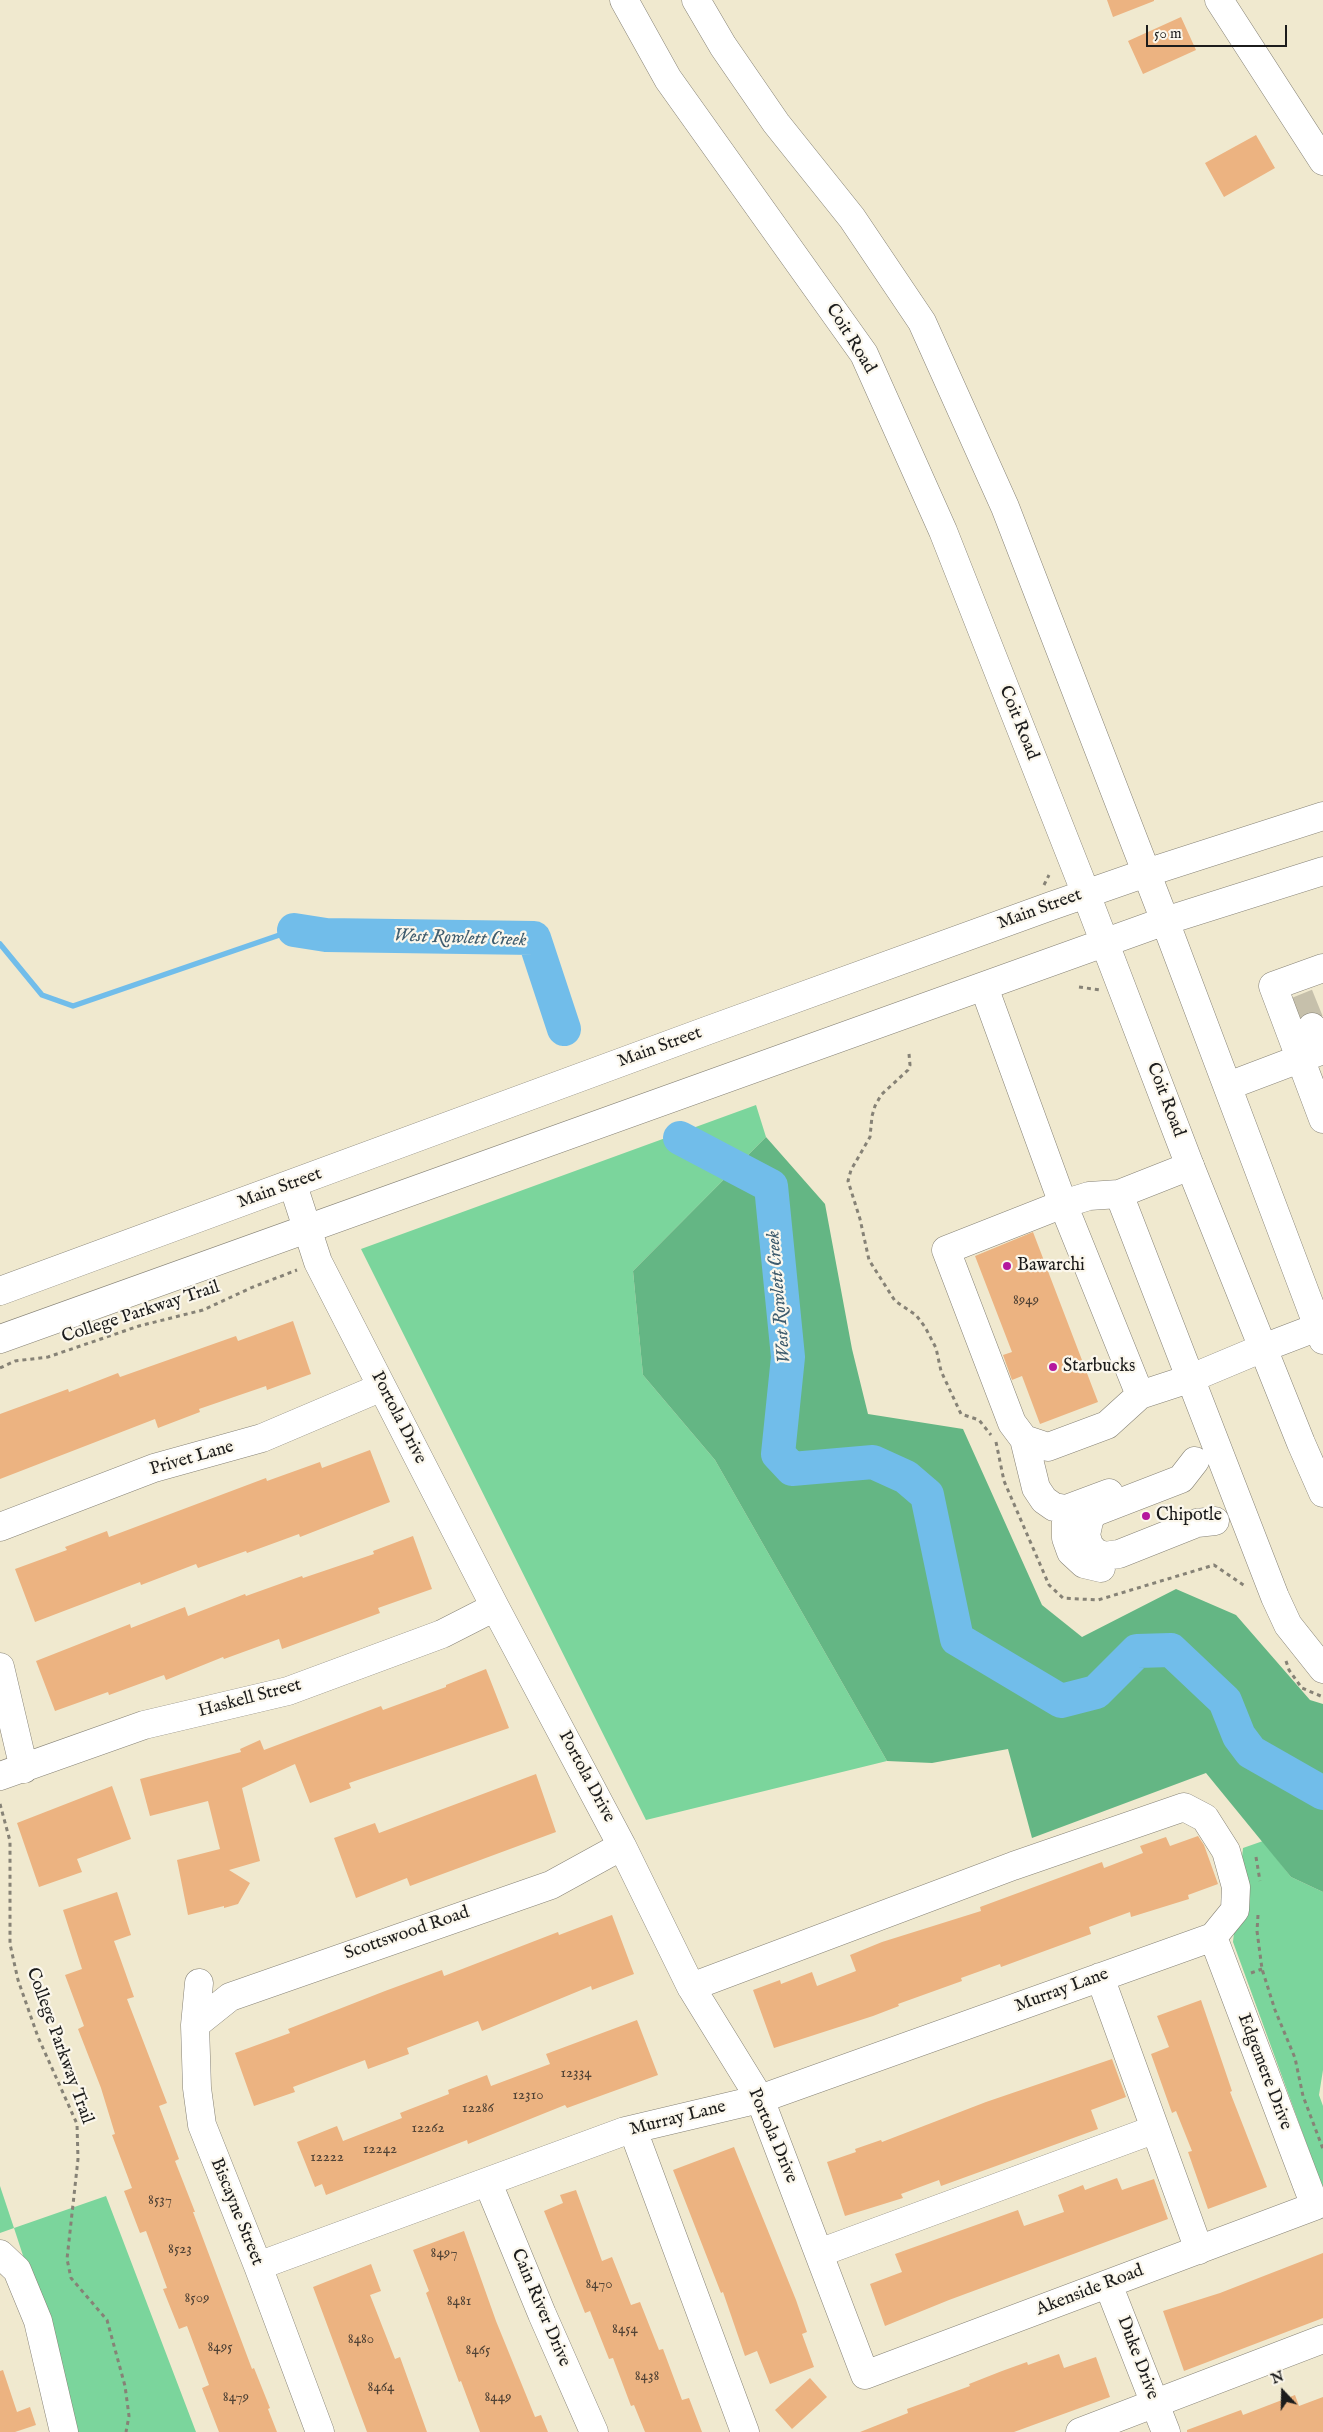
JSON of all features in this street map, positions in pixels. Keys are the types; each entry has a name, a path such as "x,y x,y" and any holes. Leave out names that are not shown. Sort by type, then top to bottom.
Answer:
{"main road":[{"name":"Coit Road","path":"624,0 668,79 864,354 943,531 1086,894 1190,1166 1323,1492"},
{"path":"696,0 723,46 776,123 852,218 922,322 1005,507 1166,921 1321,1331 1263,1348 1189,1379 1140,1395 1107,1424 1048,1448 1024,1439"},
{"path":"1219,0 1323,161"},
{"name":"Main Street","path":"0,1291 706,1031 1086,894 1323,816"},
{"path":"0,1340 307,1228 1166,921 1323,871"},
{"path":"1308,981 1273,986 1314,1047 1323,1119"},
{"path":"984,987 1063,1204 1140,1395"},
{"path":"1228,1086 1314,1047"},
{"path":"1190,1166 1119,1194 1089,1196 1063,1204 946,1250 1012,1423 1024,1439 1036,1488 1044,1500 1054,1507 1066,1509 1206,1457"},
{"name":"Portola Drive","path":"292,1185 318,1262 495,1607 622,1846 691,1986 760,2099 865,2376"},
{"path":"1119,1194 1189,1379 1206,1457 1241,1510 1288,1625 1323,1669"},
{"name":"Privet Lane","path":"0,1527 154,1468 262,1438 382,1386"},
{"path":"1206,1457 1181,1479 1093,1513 1088,1521 1086,1534 1089,1545 1095,1552 1104,1556 1119,1554 1197,1523 1215,1521"},
{"path":"1066,1509 1066,1538 1071,1552 1084,1564 1101,1568 1119,1564 1196,1534 1215,1521 1241,1510"},
{"name":"Haskell Street","path":"12,1772 144,1725 288,1691 442,1634 495,1607"},
{"path":"0,1667 12,1772"},
{"path":"691,1986 1013,1866 1184,1807 1205,1818 1226,1851 1236,1888 1235,1910 1213,1937"},
{"name":"Scottswood Road","path":"195,2024 230,1997 350,1953 550,1885 622,1846"},
{"name":"Murray Lane","path":"258,2266 633,2130 760,2099 1213,1937"},
{"name":"Edgemere Drive","path":"1213,1937 1319,2207"},
{"path":"1100,1977 1153,2130 1199,2250"},
{"name":"Biscayne Street","path":"199,1983 195,2024 197,2088 202,2125 258,2266 320,2432"},
{"path":"633,2130 745,2432"},
{"path":"819,2253 1153,2130"},
{"name":"Cain River Drive","path":"488,2184 594,2432"},
{"name":"Akenside Road","path":"865,2376 1199,2250 1319,2207"},
{"path":"0,2254 17,2270 38,2321 64,2432"},
{"name":"Duke Drive","path":"1108,2284 1166,2432"},
{"path":"1080,2432 1323,2339"}],"path":[{"path":"1044,886 1049,875"},
{"path":"1079,987 1103,991"},
{"name":"College Parkway Trail","path":"0,1368 15,1361 48,1357 139,1326 203,1310 254,1287 318,1262"},
{"name":"College Parkway Trail","path":"0,1804 10,1841 10,1944 18,1980 38,2037 76,2124 78,2159 67,2259 71,2278 107,2320 126,2386 129,2416 126,2432"},
{"path":"1256,1857 1259,1889"},
{"path":"1258,1906 1257,1932 1262,1969 1275,2010 1295,2058 1304,2096 1323,2150"}],"green space":[{"path":"756,1105 766,1137 633,1271 643,1375 715,1460 887,1761 646,1820 361,1249"},
{"path":"766,1137 825,1204 852,1349 868,1414 963,1429 1042,1605 1082,1637 1176,1589 1236,1615 1310,1700 1323,1704 1323,1892 1291,1877 1206,1773 1032,1838 1008,1749 932,1763 887,1761 715,1460 643,1375 633,1271"},
{"path":"1263,1841 1291,1877 1323,1892 1323,2070 1319,2095 1323,2106 1323,2189 1233,1942 1243,1848"},
{"path":"0,2186 14,2228 0,2233"},
{"path":"106,2196 196,2432 72,2432 45,2323 14,2228"}],"building":[{"path":"1107,0 1154,0 1154,1 1113,17"},
{"path":"1181,17 1196,50 1143,74 1128,41"},
{"path":"1256,135 1275,168 1224,197 1205,163"},
{"path":"1033,1232 1098,1402 1040,1424 1022,1376 1012,1380 1003,1355 1012,1352 975,1256"},
{"path":"293,1321 311,1374 267,1390 266,1386 199,1409 200,1412 158,1428 155,1419 0,1479 0,1414 68,1389 69,1392 118,1373 120,1377 236,1336 238,1341"},
{"path":"370,1450 390,1502 300,1537 299,1534 198,1568 196,1564 141,1585 140,1582 35,1622 15,1569 67,1550 65,1547 107,1531 109,1537 266,1478 267,1481 320,1462 322,1468"},
{"path":"413,1536 432,1589 378,1608 380,1613 282,1649 279,1639 224,1659 223,1657 166,1680 164,1675 109,1695 108,1692 55,1711 36,1661 130,1624 131,1628 185,1607 188,1616 245,1594 246,1596 302,1576 303,1578 374,1554 373,1551"},
{"path":"486,1669 509,1728 349,1783 351,1788 310,1803 295,1764 242,1788 260,1861 229,1870 250,1883 238,1904 188,1915 177,1860 220,1849 208,1801 150,1816 140,1779 241,1752 240,1749 260,1740 264,1750 381,1706 383,1710 446,1687 446,1685"},
{"path":"536,1774 556,1832 410,1886 407,1878 356,1898 334,1838 375,1823 379,1833"},
{"path":"112,1786 131,1839 77,1859 82,1872 39,1887 17,1823"},
{"path":"1198,1836 1204,1845 1218,1884 1188,1895 1189,1899 1131,1917 1130,1912 1089,1927 1091,1934 1001,1967 1000,1964 961,1978 962,1981 898,2004 899,2006 873,2016 774,2048 753,1990 780,1980 781,1984 812,1972 817,1986 856,1971 850,1955 882,1942 981,1911 980,1907 1102,1862 1104,1868 1143,1853 1140,1846 1166,1837 1170,1846"},
{"path":"117,1892 131,1935 114,1941 134,1997 127,1999 167,2103 159,2106 179,2159 175,2161 252,2369 254,2368 270,2408 268,2409 277,2432 219,2432 202,2388 209,2385 187,2326 179,2329 163,2289 167,2288 146,2231 140,2233 124,2191 132,2188 112,2135 115,2134 101,2088 78,2029 84,2026 65,1975 82,1969 63,1910"},
{"path":"612,1915 634,1974 592,1990 591,1986 482,2031 478,2021 407,2048 409,2054 368,2069 365,2060 293,2087 295,2092 254,2106 235,2053 290,2033 288,2029 442,1970 444,1976 558,1932 559,1935"},
{"path":"1201,2000 1232,2091 1230,2092 1267,2187 1208,2209 1188,2152 1192,2151 1176,2111 1172,2113 1151,2054 1169,2047 1157,2016"},
{"path":"637,2020 658,2075 567,2108 565,2105 468,2144 467,2140 326,2195 322,2184 315,2187 297,2142 337,2126 343,2141 402,2118 400,2113 449,2094 448,2090 487,2075 491,2086 550,2064 546,2054"},
{"path":"1112,2059 1126,2097 1091,2110 1098,2129 941,2186 939,2180 901,2194 903,2198 845,2216 827,2162 856,2152 855,2149 881,2140 882,2142 986,2102"},
{"path":"734,2147 796,2300 807,2332 802,2334 814,2367 770,2384 757,2351 745,2356 723,2292 721,2293 673,2170"},
{"path":"1117,2178 1122,2190 1154,2179 1168,2219 949,2300 885,2326 870,2284 902,2272 895,2254 1018,2210 1024,2226 1064,2212 1058,2195 1083,2185 1085,2190"},
{"path":"576,2190 602,2261 612,2257 631,2305 640,2302 659,2350 663,2349 682,2400 689,2398 702,2432 645,2432 634,2405 631,2406 613,2358 609,2359 590,2311 585,2313 544,2211 563,2203 560,2195"},
{"path":"464,2231 496,2321 535,2417 541,2415 548,2432 480,2432 461,2381 459,2382 426,2293 429,2291 413,2250"},
{"path":"1323,2253 1323,2318 1184,2371 1163,2311 1220,2293"},
{"path":"371,2264 381,2291 370,2295 395,2359 400,2357 427,2432 367,2432 313,2287"},
{"path":"1059,2354 1064,2368 1096,2357 1110,2397 1014,2432 860,2432 908,2413 907,2409 970,2386 969,2384 1002,2371 1027,2362 1028,2365"},
{"path":"3,2370 17,2412 30,2407 36,2425 15,2432 0,2432 0,2371"},
{"path":"810,2378 827,2397 792,2429 775,2410"},
{"path":"1295,2395 1299,2406 1323,2397 1323,2432 1187,2432 1187,2430 1241,2410 1243,2415"}],"waterway":[{"path":"0,944 42,995 73,1006 294,930"},
{"name":"West Rowlett Creek","path":"294,930 326,935 534,938 564,1029"},
{"name":"West Rowlett Creek","path":"680,1138 771,1186 788,1357 778,1454 792,1469 873,1462 906,1477 927,1495 957,1639 1061,1701 1096,1692 1137,1651 1171,1650 1225,1701 1239,1736 1251,1752 1323,1793"}],"tunnel":[{"path":"1299,995 1312,1027"}],"place":[{"name":"Bawarchi","path":"1007,1266"},
{"name":"Starbucks","path":"1053,1367"},
{"name":"Chipotle","path":"1146,1516"}]}
